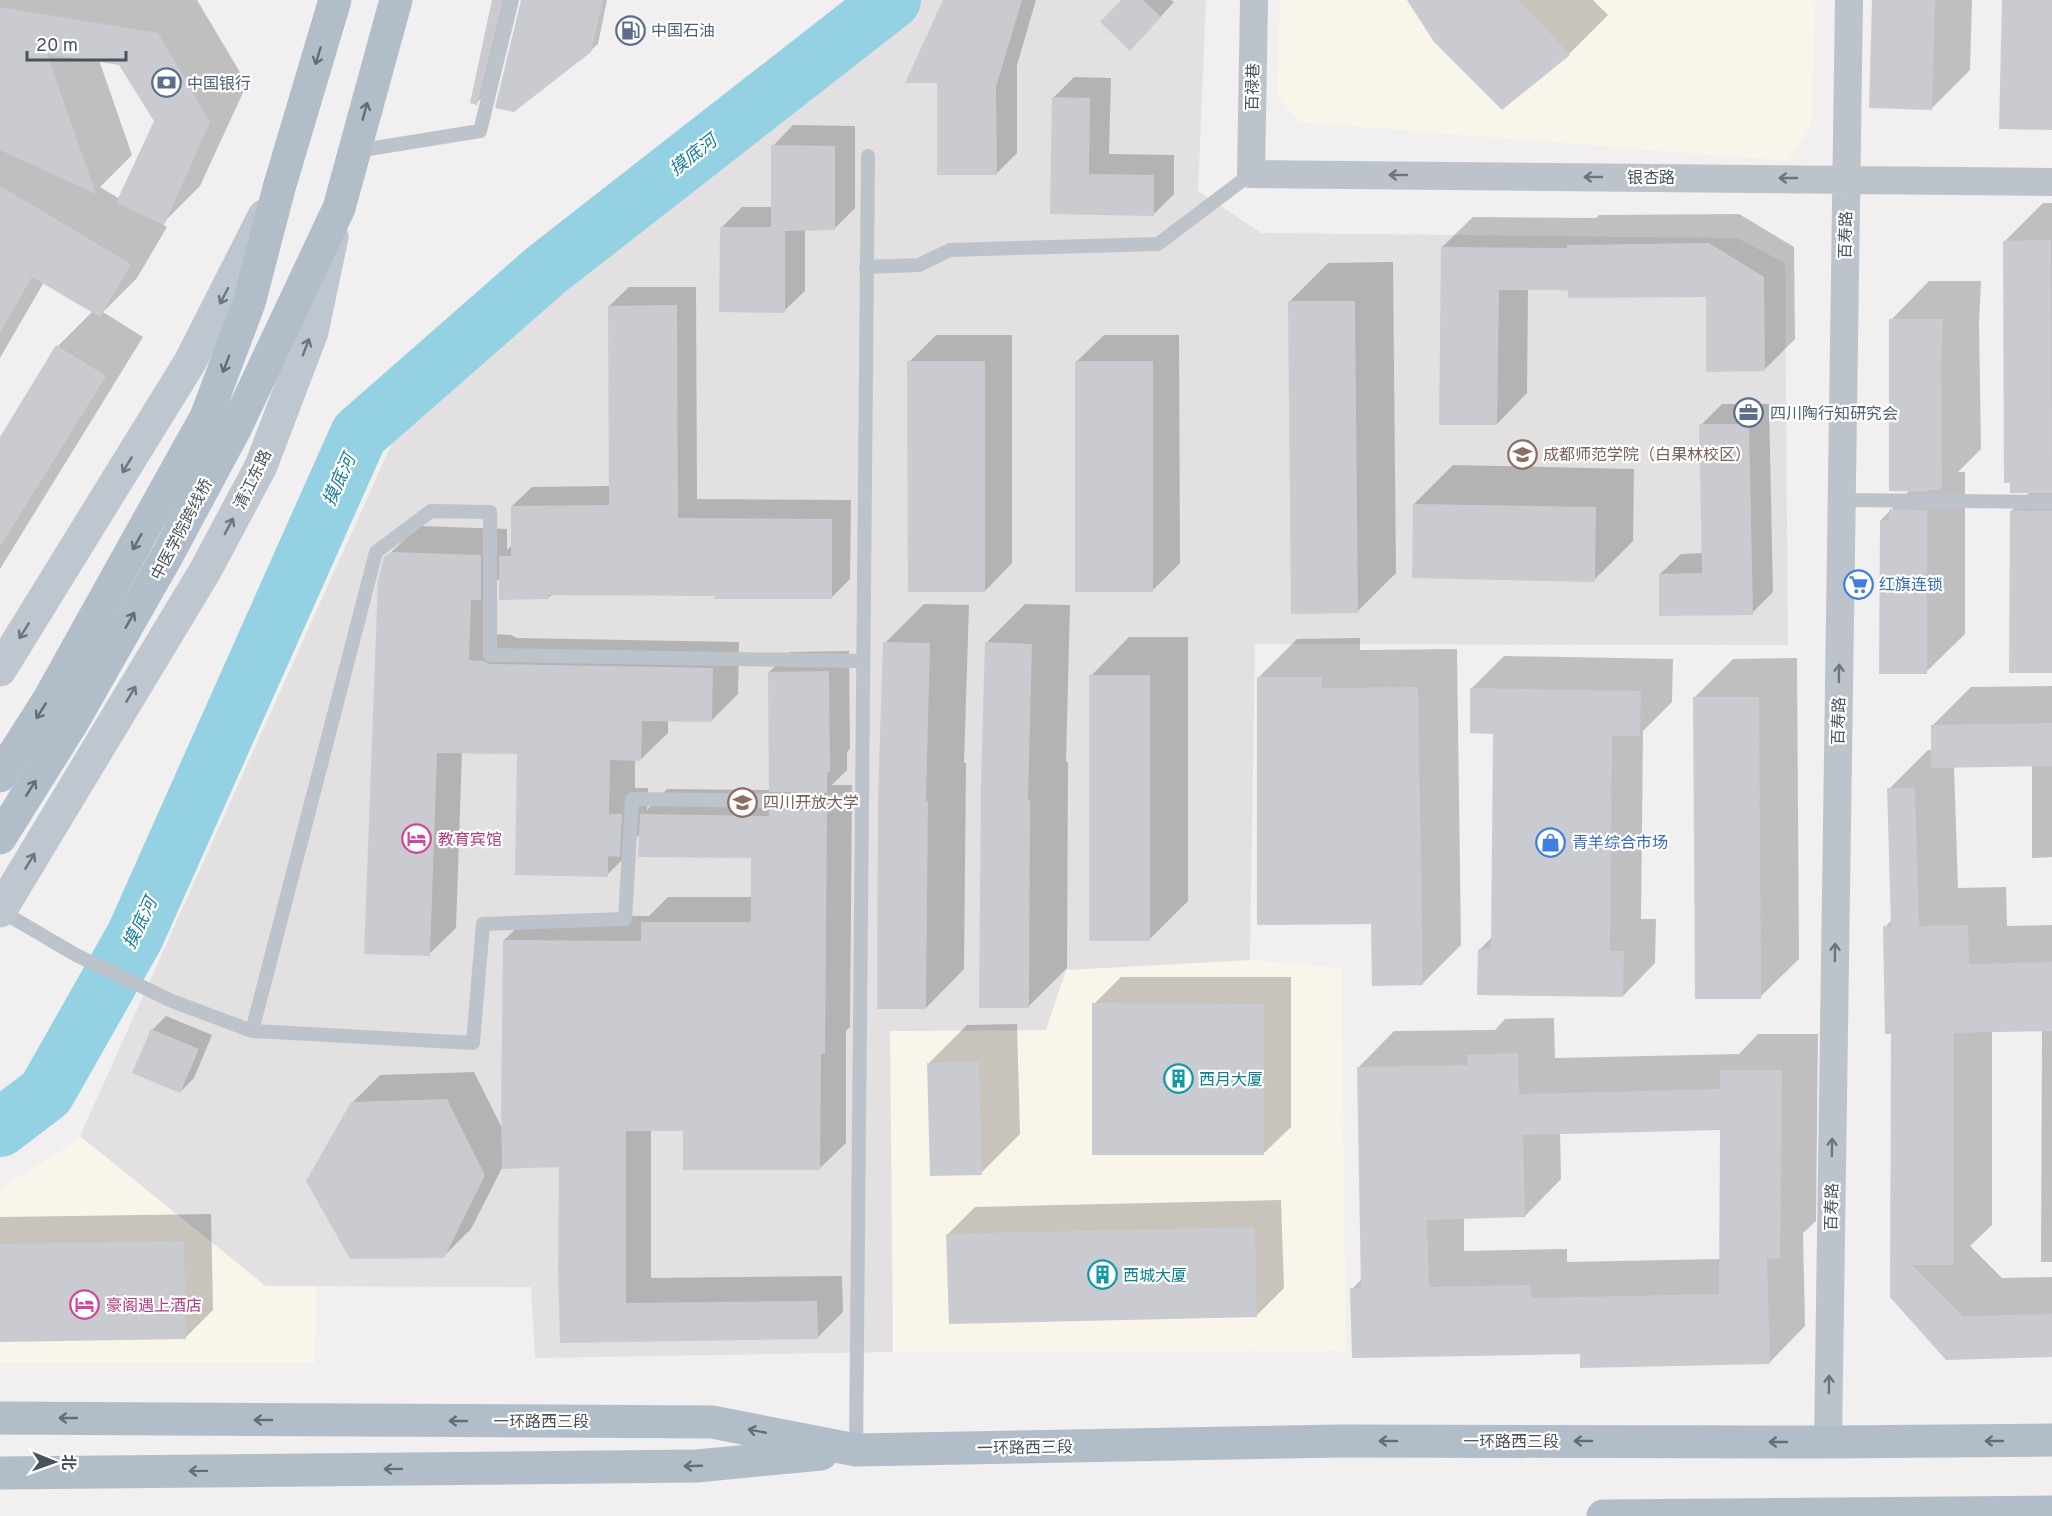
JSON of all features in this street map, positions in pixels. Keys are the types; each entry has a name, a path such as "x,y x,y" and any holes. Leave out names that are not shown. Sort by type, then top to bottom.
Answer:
{"main road":[{"name":"中医学院跨线桥","path":"0,838 72,723 168,554 220,423 279,188 335,0"},
{"name":"清江东路","path":"0,911 205,571 261,466 312,332 339,208 396,0"},
{"path":"0,670 190,362 279,188"},
{"name":"中医学院跨线桥","path":"0,776 220,423 339,208"},
{"name":"一环路西三段","path":"0,1418 712,1422 856,1450 1341,1441 2052,1440"},
{"path":"0,1473 697,1466 856,1450"},
{"path":"1603,1516 2052,1512"}],"street":[{"name":"百禄巷","path":"1251,174 1254,0"},
{"name":"百寿路","path":"1828,1442 1849,0"},
{"name":"银杏路","path":"1251,174 1846,178 2052,182"}],"lane":[{"path":"354,151 480,130 512,0"},
{"path":"856,1450 868,156"},
{"path":"866,267 920,265 950,250 1158,244 1251,174"},
{"path":"1842,500 2052,502"},
{"path":"252,1031 376,552 431,511 490,512 490,655 863,661"},
{"path":"0,911 76,955 172,1001 252,1031 473,1043 483,924 624,919 632,800 862,802"}],"shaded area":[{"name":"四川开放大学","path":"918,0 1206,0 1198,191 1261,233 1737,238 1785,263 1788,645 1255,644 1250,960 1066,970 1046,1030 890,1031 893,1352 535,1358 531,1287 266,1286 80,1136 398,430"},
{"path":"1280,0 1815,0 1811,127 1788,161 1300,122 1277,96"},
{"path":"1250,960 1341,968 1346,1351 893,1352 890,1031 1046,1030 1066,970"},
{"path":"80,1136 265,1286 316,1286 315,1363 0,1363 0,1189 55,1155"}],"building":[{"path":"492,0 503,0 477,105 470,103"},
{"path":"521,0 603,0 591,52 514,112 495,108"},
{"path":"943,0 1022,0 996,87 997,175 937,175 937,83 905,83"},
{"path":"1121,0 1143,0 1161,17 1130,51 1100,22"},
{"path":"1407,0 1519,0 1570,55 1502,110 1434,42"},
{"path":"1872,0 1935,0 1932,110 1869,108"},
{"path":"2002,0 2052,0 2052,130 1999,129"},
{"path":"0,7 158,33 210,122 164,225 116,203 154,121 119,65 47,54 96,194 0,150"},
{"path":"1052,97 1090,98 1089,174 1154,175 1154,216 1050,214"},
{"path":"771,145 835,146 835,230 785,231 785,313 719,312 720,227 771,227"},
{"path":"0,186 131,264 100,317 32,277 0,333"},
{"path":"2051,240 2052,493 2010,493 2010,483 2004,483 2003,241"},
{"path":"1709,243 1764,277 1765,371 1706,372 1706,297 1568,298 1568,290 1499,290 1497,425 1439,425 1441,247 1567,248 1567,245"},
{"path":"1288,301 1355,301 1358,613 1291,614"},
{"path":"677,305 678,518 832,519 832,599 549,595 549,599 499,600 499,556 511,556 511,506 609,505 608,306"},
{"path":"1889,319 1943,319 1942,490 1889,491"},
{"path":"56,345 106,376 0,547 0,437"},
{"path":"907,361 985,361 985,592 908,592"},
{"path":"1075,361 1153,361 1153,592 1075,592"},
{"path":"1699,424 1749,424 1753,615 1659,616 1659,574 1702,573"},
{"path":"1413,504 1596,507 1595,582 1412,578"},
{"path":"1889,509 1927,510 1927,674 1879,674 1880,520 1889,520"},
{"path":"2010,511 2052,511 2052,673 2009,673"},
{"path":"391,552 481,555 481,600 471,600 469,660 490,664 713,668 712,722 642,721 641,761 610,760 609,814 622,814 620,857 608,856 608,877 515,875 517,754 437,753 430,956 364,954 378,580 384,557"},
{"path":"883,642 930,643 926,801 928,801 926,1009 877,1009 878,800"},
{"path":"985,642 1032,644 1028,800 1030,800 1029,1008 979,1008"},
{"path":"829,671 830,772 827,772 827,793 769,792 768,672"},
{"path":"1089,675 1150,675 1150,941 1089,941"},
{"path":"1257,677 1322,677 1322,688 1418,687 1423,985 1372,986 1371,924 1257,925"},
{"path":"1470,688 1641,691 1640,736 1612,736 1610,951 1624,951 1623,997 1477,995 1478,949 1491,949 1493,734 1470,733"},
{"path":"1693,697 1759,697 1761,999 1695,999"},
{"path":"2052,723 2052,766 1931,768 1931,725"},
{"path":"1887,788 1915,788 1919,926 1968,925 1969,964 2052,962 2052,1031 1954,1033 1954,1265 1912,1265 1963,1316 2052,1314 2052,1357 1946,1360 1890,1297 1891,1034 1885,1034 1883,926 1891,926"},
{"path":"769,810 827,811 825,1054 821,1054 820,1170 683,1170 683,1131 626,1131 626,1303 817,1301 818,1339 560,1343 559,1167 502,1169 503,940 641,941 641,922 751,922 751,858 638,857 640,814 769,816"},
{"name":"西月大厦","path":"1092,1003 1264,1004 1264,1155 1092,1155"},
{"path":"151,1029 199,1049 180,1093 132,1073"},
{"path":"1518,1053 1519,1094 1720,1089 1720,1070 1782,1070 1780,1259 1767,1258 1770,1364 1580,1368 1580,1354 1352,1358 1350,1288 1361,1288 1357,1067 1468,1065 1467,1055","holes":["1720,1130 1719,1294 1531,1298 1531,1285 1429,1287 1427,1220 1525,1217 1523,1135"]},
{"path":"979,1062 982,1175 930,1176 927,1063"},
{"path":"447,1099 485,1175 444,1258 350,1259 306,1181 351,1102"},
{"name":"西城大厦","path":"1255,1227 1257,1317 949,1324 946,1234"},
{"path":"184,1241 186,1339 0,1342 0,1244"}],"waterway":[{"name":"摸底河","path":"0,1128 46,1093 135,936 359,434 546,270 892,0"}],"place":[{"name":"中国石油","path":"630,30"},
{"name":"中国银行","path":"166,83"},
{"name":"四川陶行知研究会","path":"1749,413"},
{"name":"成都师范学院（白果林校区）","path":"1522,454"},
{"name":"红旗连锁","path":"1858,584"},
{"name":"四川开放大学","path":"742,802"},
{"name":"教育宾馆","path":"417,839"},
{"name":"青羊综合市场","path":"1551,842"},
{"name":"西月大厦","path":"1178,1079"},
{"name":"西城大厦","path":"1102,1275"},
{"name":"豪阁遇上酒店","path":"85,1305"}]}
